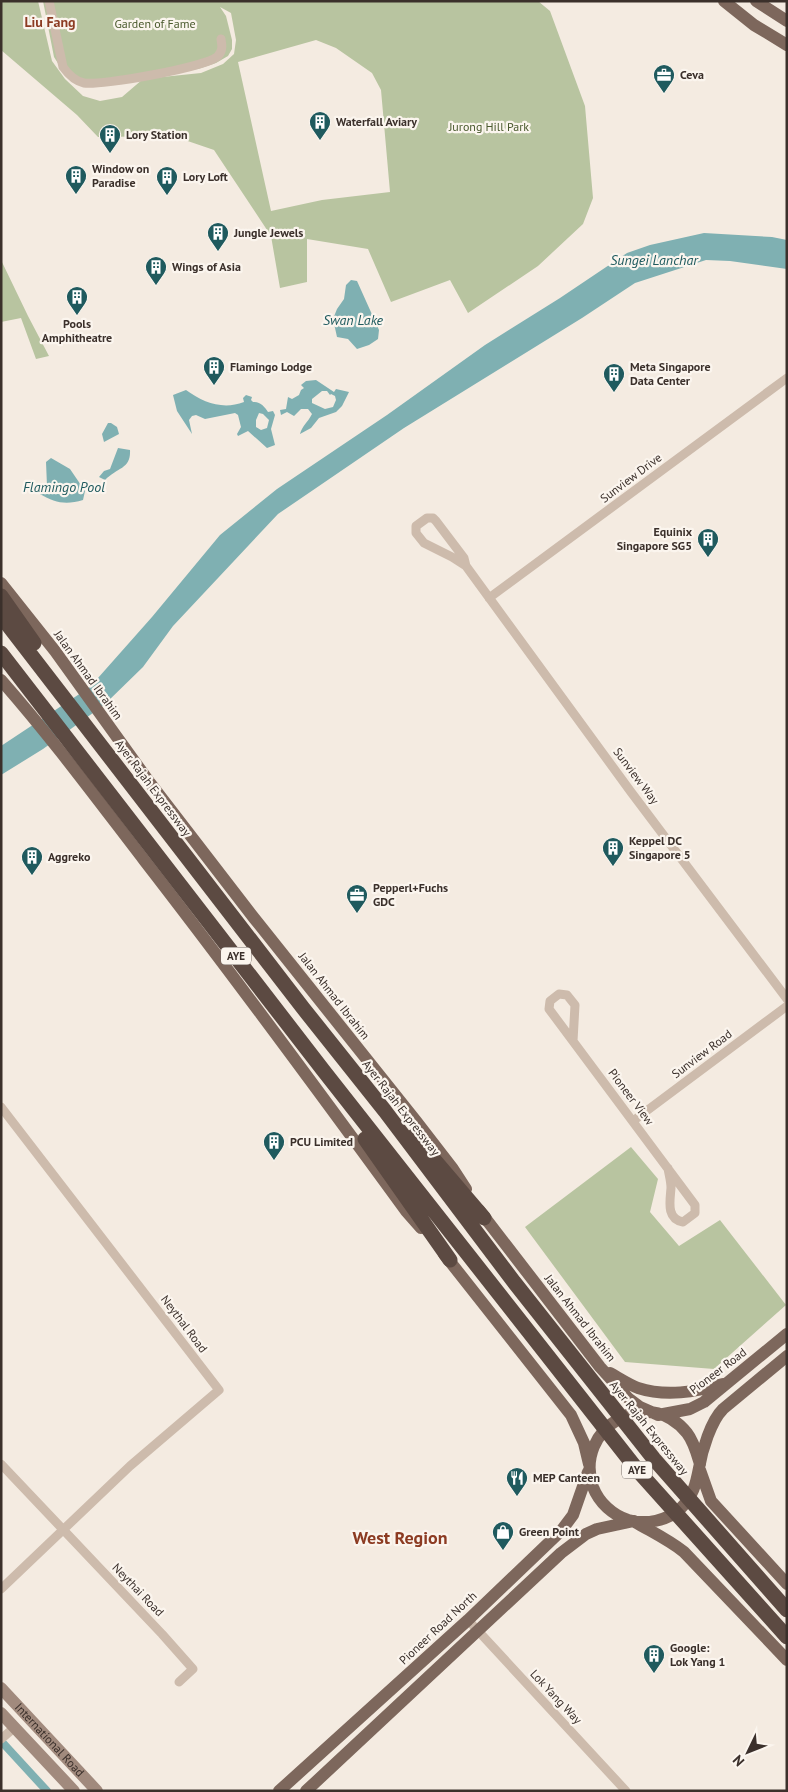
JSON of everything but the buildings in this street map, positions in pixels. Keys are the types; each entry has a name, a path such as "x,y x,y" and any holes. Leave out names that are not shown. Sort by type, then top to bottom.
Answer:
{"highway":[{"path":"1,596 46,659 59,690"},
{"name":"Ayer Rajah Expressway","path":"1,616 303,1008 385,1111 514,1282 654,1459 787,1610"},
{"name":"AYE","path":"1,653 323,1070 639,1472 787,1637"},
{"path":"1,669 36,708 45,712"},
{"path":"323,1070 347,1113 450,1260"},
{"path":"385,1111 399,1119 444,1169 484,1218"}],"main road":[{"path":"724,1 754,25 787,45"},
{"path":"756,1 787,21"},
{"name":"Jalan Ahmad Ibrahim","path":"1,583 54,651 189,834 453,1169 484,1218 600,1367 628,1398 640,1407 657,1414"},
{"path":"1,680 68,760 204,938 290,1051 406,1211 450,1260 571,1415 584,1443 594,1491 602,1502 616,1514 635,1521 649,1531 672,1542 684,1552 787,1660"},
{"name":"Pioneer Road","path":"657,1414 690,1409 704,1402 787,1334"},
{"path":"306,1791 562,1553 586,1534 597,1529 635,1521 659,1521 680,1510 694,1491 711,1426 716,1416 723,1408 787,1356"},
{"path":"600,1367 638,1388 657,1391 679,1393 697,1391 730,1382"},
{"path":"589,1466 595,1442 610,1424 632,1414 657,1414 678,1424 687,1433 693,1444 711,1501 787,1584"},
{"name":"Pioneer Road North","path":"279,1791 468,1620 562,1531 573,1515 585,1484 589,1466"},
{"name":"International Road","path":"1,1688 97,1791"},
{"name":"International Road","path":"1,1713 12,1730 74,1791"}],"street":[{"path":"49,1 63,67 69,76 82,82 112,81 214,60 222,50 221,38"},
{"name":"Sunview Drive","path":"490,598 787,378"},
{"name":"Sunview Way","path":"466,566 464,558 432,518 425,518 416,526 416,532 424,543 466,566 631,792 787,999"},
{"name":"Pioneer View","path":"573,1041 575,1005 567,995 560,994 550,1002 549,1009 668,1168 696,1208 695,1213 683,1222 676,1219 668,1206 671,1187 668,1168"},
{"name":"Sunview Road","path":"633,1121 787,1006"},
{"name":"Neythal Road","path":"1,1107 219,1390 138,1459 1,1589"},
{"path":"1,1464 62,1530"},
{"name":"Neythai Road","path":"62,1530 156,1626 193,1669 179,1682"},
{"name":"Lok Yang Way","path":"468,1620 626,1791"},
{"path":"1,1739 12,1730"}],"green space":[{"name":"Jurong Hill Park","path":"1,1 38,1 52,61 65,79 83,96 100,101 122,97 143,79 201,73 223,64 234,54 236,40 231,13 220,7 226,16 232,40 232,49 228,56 216,63 198,69 140,76 105,86 66,76 54,57 43,1 538,1 550,11 585,106 593,198 583,224 538,266 468,313 450,280 391,302 368,249 307,239 307,282 280,288 271,236 214,150 173,136 98,137 77,115 1,50","holes":["316,40 336,48 372,73 381,90 390,192 322,200 271,211 238,62"]},
{"path":"1,260 49,356 36,359 21,318 1,322"},
{"path":"631,1147 658,1179 650,1212 679,1246 720,1220 786,1305 714,1369 625,1362 525,1227"}],"water":[{"name":"Sungei Lanchar","path":"704,233 772,237 787,240 787,269 730,261 706,260 635,283 404,428 278,514 173,626 143,667 104,705 43,749 1,775 1,746 90,687 152,617 220,535 277,489 387,415 485,345 627,253 650,245"},
{"name":"Swan Lake","path":"351,280 357,281 379,330 378,339 369,345 357,349 348,339 337,337 333,319 344,299 346,285"},
{"path":"316,380 334,392 336,389 349,392 342,406 336,412 319,418 311,428 300,434 312,414 308,409 301,409 294,416 287,412 281,415 280,410 286,409 288,397 292,399 299,395 304,388 301,385 306,381","holes":["322,391 327,391 330,395 335,396 336,400 333,407 325,409 312,403 312,399"]},
{"path":"186,390 207,402 221,405 244,402 243,398 246,395 252,397 251,400 253,402 260,403 268,412 273,411 275,415 271,429 275,445 267,448 248,431 238,436 237,434 241,427 238,415 235,413 205,419 196,415 192,416 189,420 192,434 177,411 173,395","holes":["259,413 269,420 267,428 261,430 256,427 256,420"]},
{"path":"108,423 117,427 119,434 104,442 102,434"},
{"path":"118,448 130,450 128,461 105,480 99,477 104,471 110,469"},
{"name":"Flamingo Pool","path":"51,458 70,469 85,491 83,500 61,502 40,494 47,486 46,462"}],"waterway":[{"path":"1,1741 47,1791"}],"place":[{"name":"Ceva","path":"664,94"},
{"name":"Waterfall Aviary","path":"320,141"},
{"name":"Lory Station","path":"110,154"},
{"name":"Window on Paradise","path":"76,195"},
{"name":"Lory Loft","path":"167,196"},
{"name":"Jungle Jewels","path":"218,252"},
{"name":"Wings of Asia","path":"156,286"},
{"name":"Pools Amphitheatre","path":"77,316"},
{"name":"Flamingo Lodge","path":"214,386"},
{"name":"Meta Singapore Data Center","path":"614,393"},
{"name":"Equinix Singapore SG5","path":"708,558"},
{"name":"Keppel DC Singapore 5","path":"613,867"},
{"name":"Aggreko","path":"32,876"},
{"name":"Pepperl+Fuchs GDC","path":"357,914"},
{"name":"PCU Limited","path":"274,1161"},
{"name":"MEP Canteen","path":"517,1497"},
{"name":"Green Point","path":"503,1551"},
{"name":"Google: Lok Yang 1","path":"654,1674"}],"district":[{"name":"Liu Fang","path":"50,22"},
{"name":"West Region","path":"400,1538"}],"park label":[{"name":"Garden of Fame","path":"155,24"}]}
